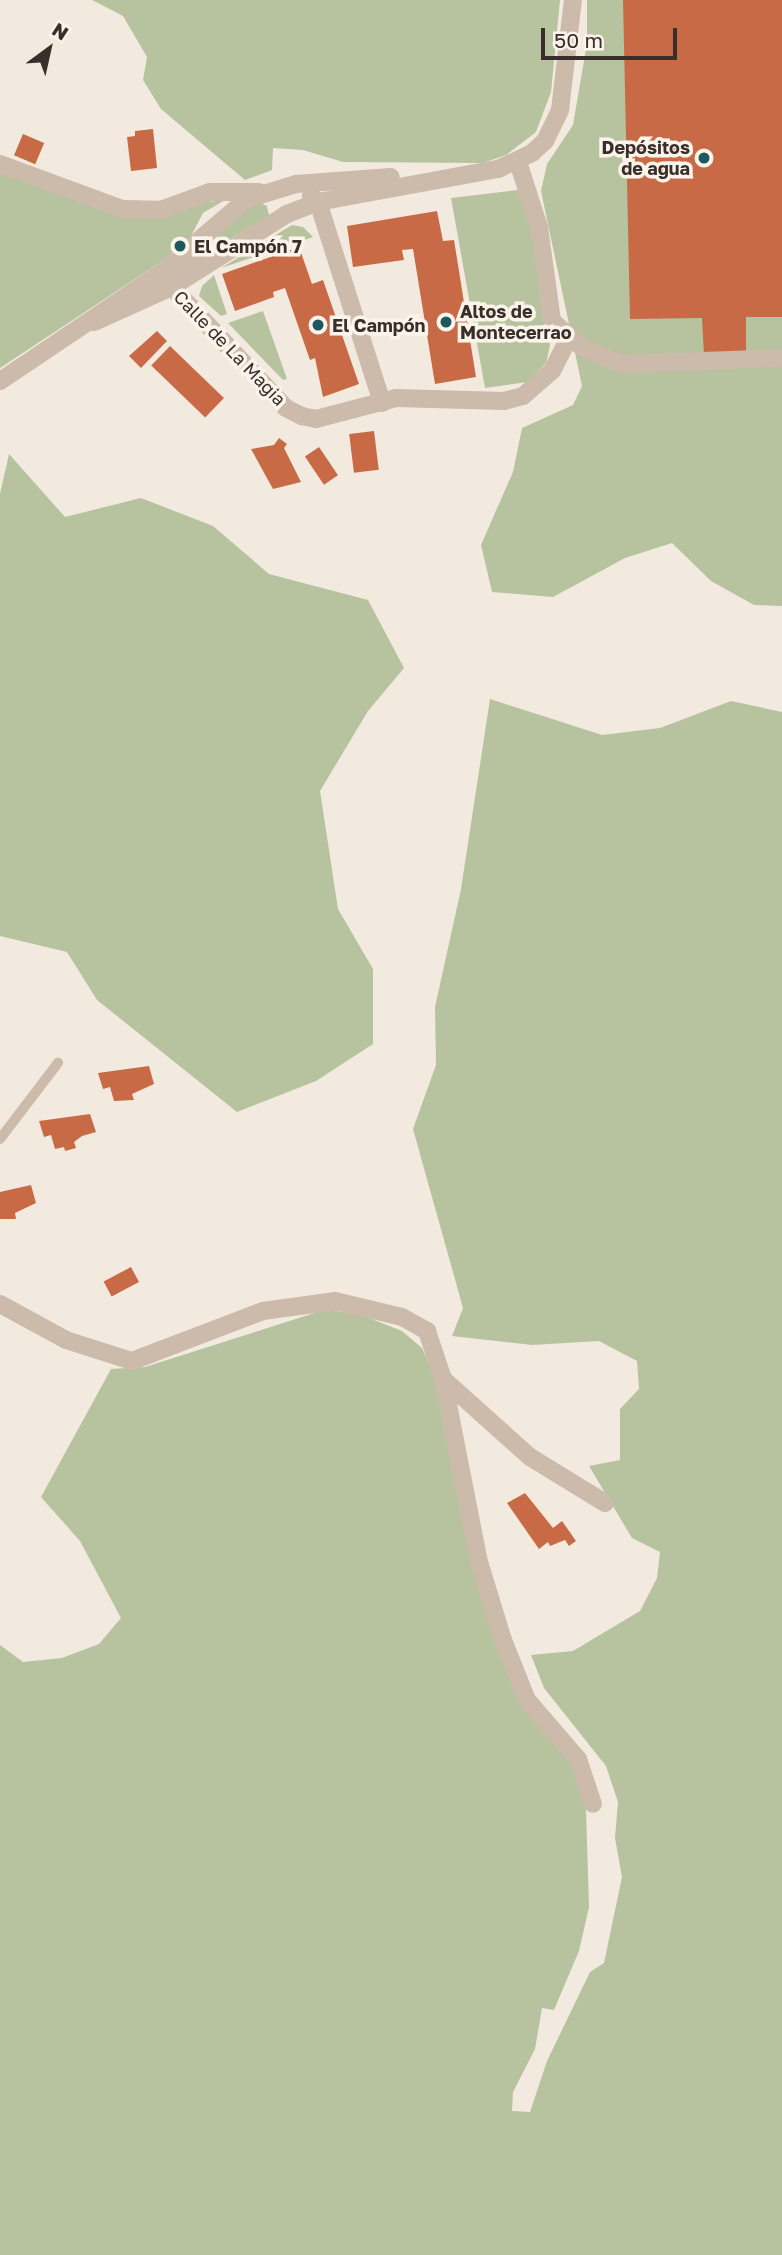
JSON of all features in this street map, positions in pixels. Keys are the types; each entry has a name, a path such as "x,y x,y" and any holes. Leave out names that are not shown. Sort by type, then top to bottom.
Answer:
{"street":[{"path":"94,322 172,287 287,214 318,202 518,162 545,141 560,110 573,0"},
{"path":"518,162 539,227 552,321 583,348 621,364 782,358"},
{"path":"0,164 122,209 161,210 210,192 262,192 296,184 352,177 458,176"},
{"path":"296,184 318,202 382,403"},
{"path":"0,382 94,322 204,236 232,208 262,192"},
{"path":"172,287 202,250 204,236"},
{"name":"Calle de La Magia","path":"172,287 286,408 316,419 396,398 505,401 523,396 546,378 570,337"},
{"path":"0,1304 66,1340 132,1361 263,1311 335,1301 402,1317 427,1331 443,1379 460,1485 503,1640 527,1700 578,1759 593,1804"},
{"path":"443,1379 530,1457 605,1503"}],"lane":[{"path":"0,1139 58,1063"}],"green space":[{"path":"92,0 560,0 551,92 536,132 506,155 483,163 343,162 303,150 273,148 272,170 245,180 161,109 143,80 147,57 123,16"},
{"path":"587,0 782,0 782,606 754,605 711,581 672,543 625,558 553,597 492,592 481,545 513,472 522,428 573,405 582,386 541,191 547,164 573,125 587,43"},
{"path":"0,172 120,212 225,200 203,213 190,238 170,256 0,368"},
{"path":"518,190 535,240 550,346 546,363 527,382 485,388 451,198"},
{"path":"261,203 267,206 269,216 220,245 217,234 241,211"},
{"path":"292,225 303,227 313,237 221,268"},
{"path":"214,275 227,314 221,316 199,296 202,286"},
{"path":"263,311 287,379 283,380 228,323"},
{"path":"9,454 65,517 141,498 213,526 269,574 368,600 404,668 368,711 320,791 338,909 373,969 373,1044 316,1081 237,1112 97,1000 67,952 0,936 0,494"},
{"path":"490,699 602,735 660,728 731,701 782,712 782,2255 0,2255 0,1645 23,1662 62,1658 99,1644 121,1618 80,1541 41,1497 111,1369 145,1367 327,1309 364,1316 402,1331 422,1348 433,1372 504,1658 572,1760 586,1810 589,1907 579,1951 554,2010 542,2008 535,2049 513,2092 512,2111 530,2112 547,2061 590,1972 604,1963 622,1877 615,1838 618,1802 606,1766 544,1688 531,1655 573,1651 640,1611 657,1578 660,1552 632,1538 589,1466 620,1460 620,1409 639,1389 637,1361 599,1341 532,1345 452,1336 463,1308 413,1129 436,1065 435,1007 461,889"}],"building":[{"name":"Depósitos de agua","path":"623,0 782,0 782,317 746,317 746,354 704,355 702,318 630,319"},
{"path":"153,129 157,168 131,171 127,137 135,136 135,131"},
{"path":"23,134 44,143 35,164 14,155"},
{"name":"Altos de Montecerrao","path":"437,211 443,241 454,240 476,377 435,384 413,249 402,250 404,260 353,267 347,226"},
{"path":"299,247 312,284 323,280 359,384 323,397 315,358 310,360 285,288 273,292 274,297 235,311 222,274"},
{"path":"157,331 167,341 141,368 129,356"},
{"path":"170,346 224,398 205,418 151,365"},
{"path":"374,431 379,470 354,473 349,434"},
{"path":"279,438 287,444 284,448 301,482 273,489 251,449 274,445"},
{"path":"319,447 338,475 324,485 305,457"},
{"path":"149,1066 154,1084 132,1094 134,1100 114,1101 110,1087 103,1089 98,1073"},
{"path":"90,1114 96,1132 82,1136 74,1142 76,1148 65,1151 64,1147 55,1149 51,1135 44,1137 39,1121"},
{"path":"31,1185 36,1203 15,1213 16,1219 0,1219 0,1192"},
{"path":"131,1267 139,1282 112,1297 104,1282"},
{"path":"525,1493 553,1528 562,1521 576,1541 569,1546 565,1540 550,1546 548,1542 539,1549 507,1503"}],"place":[{"name":"Depósitos de agua","path":"704,158"},
{"name":"El Campón 7","path":"180,246"},
{"name":"Altos de Montecerrao","path":"446,322"},
{"name":"El Campón","path":"318,325"}]}
